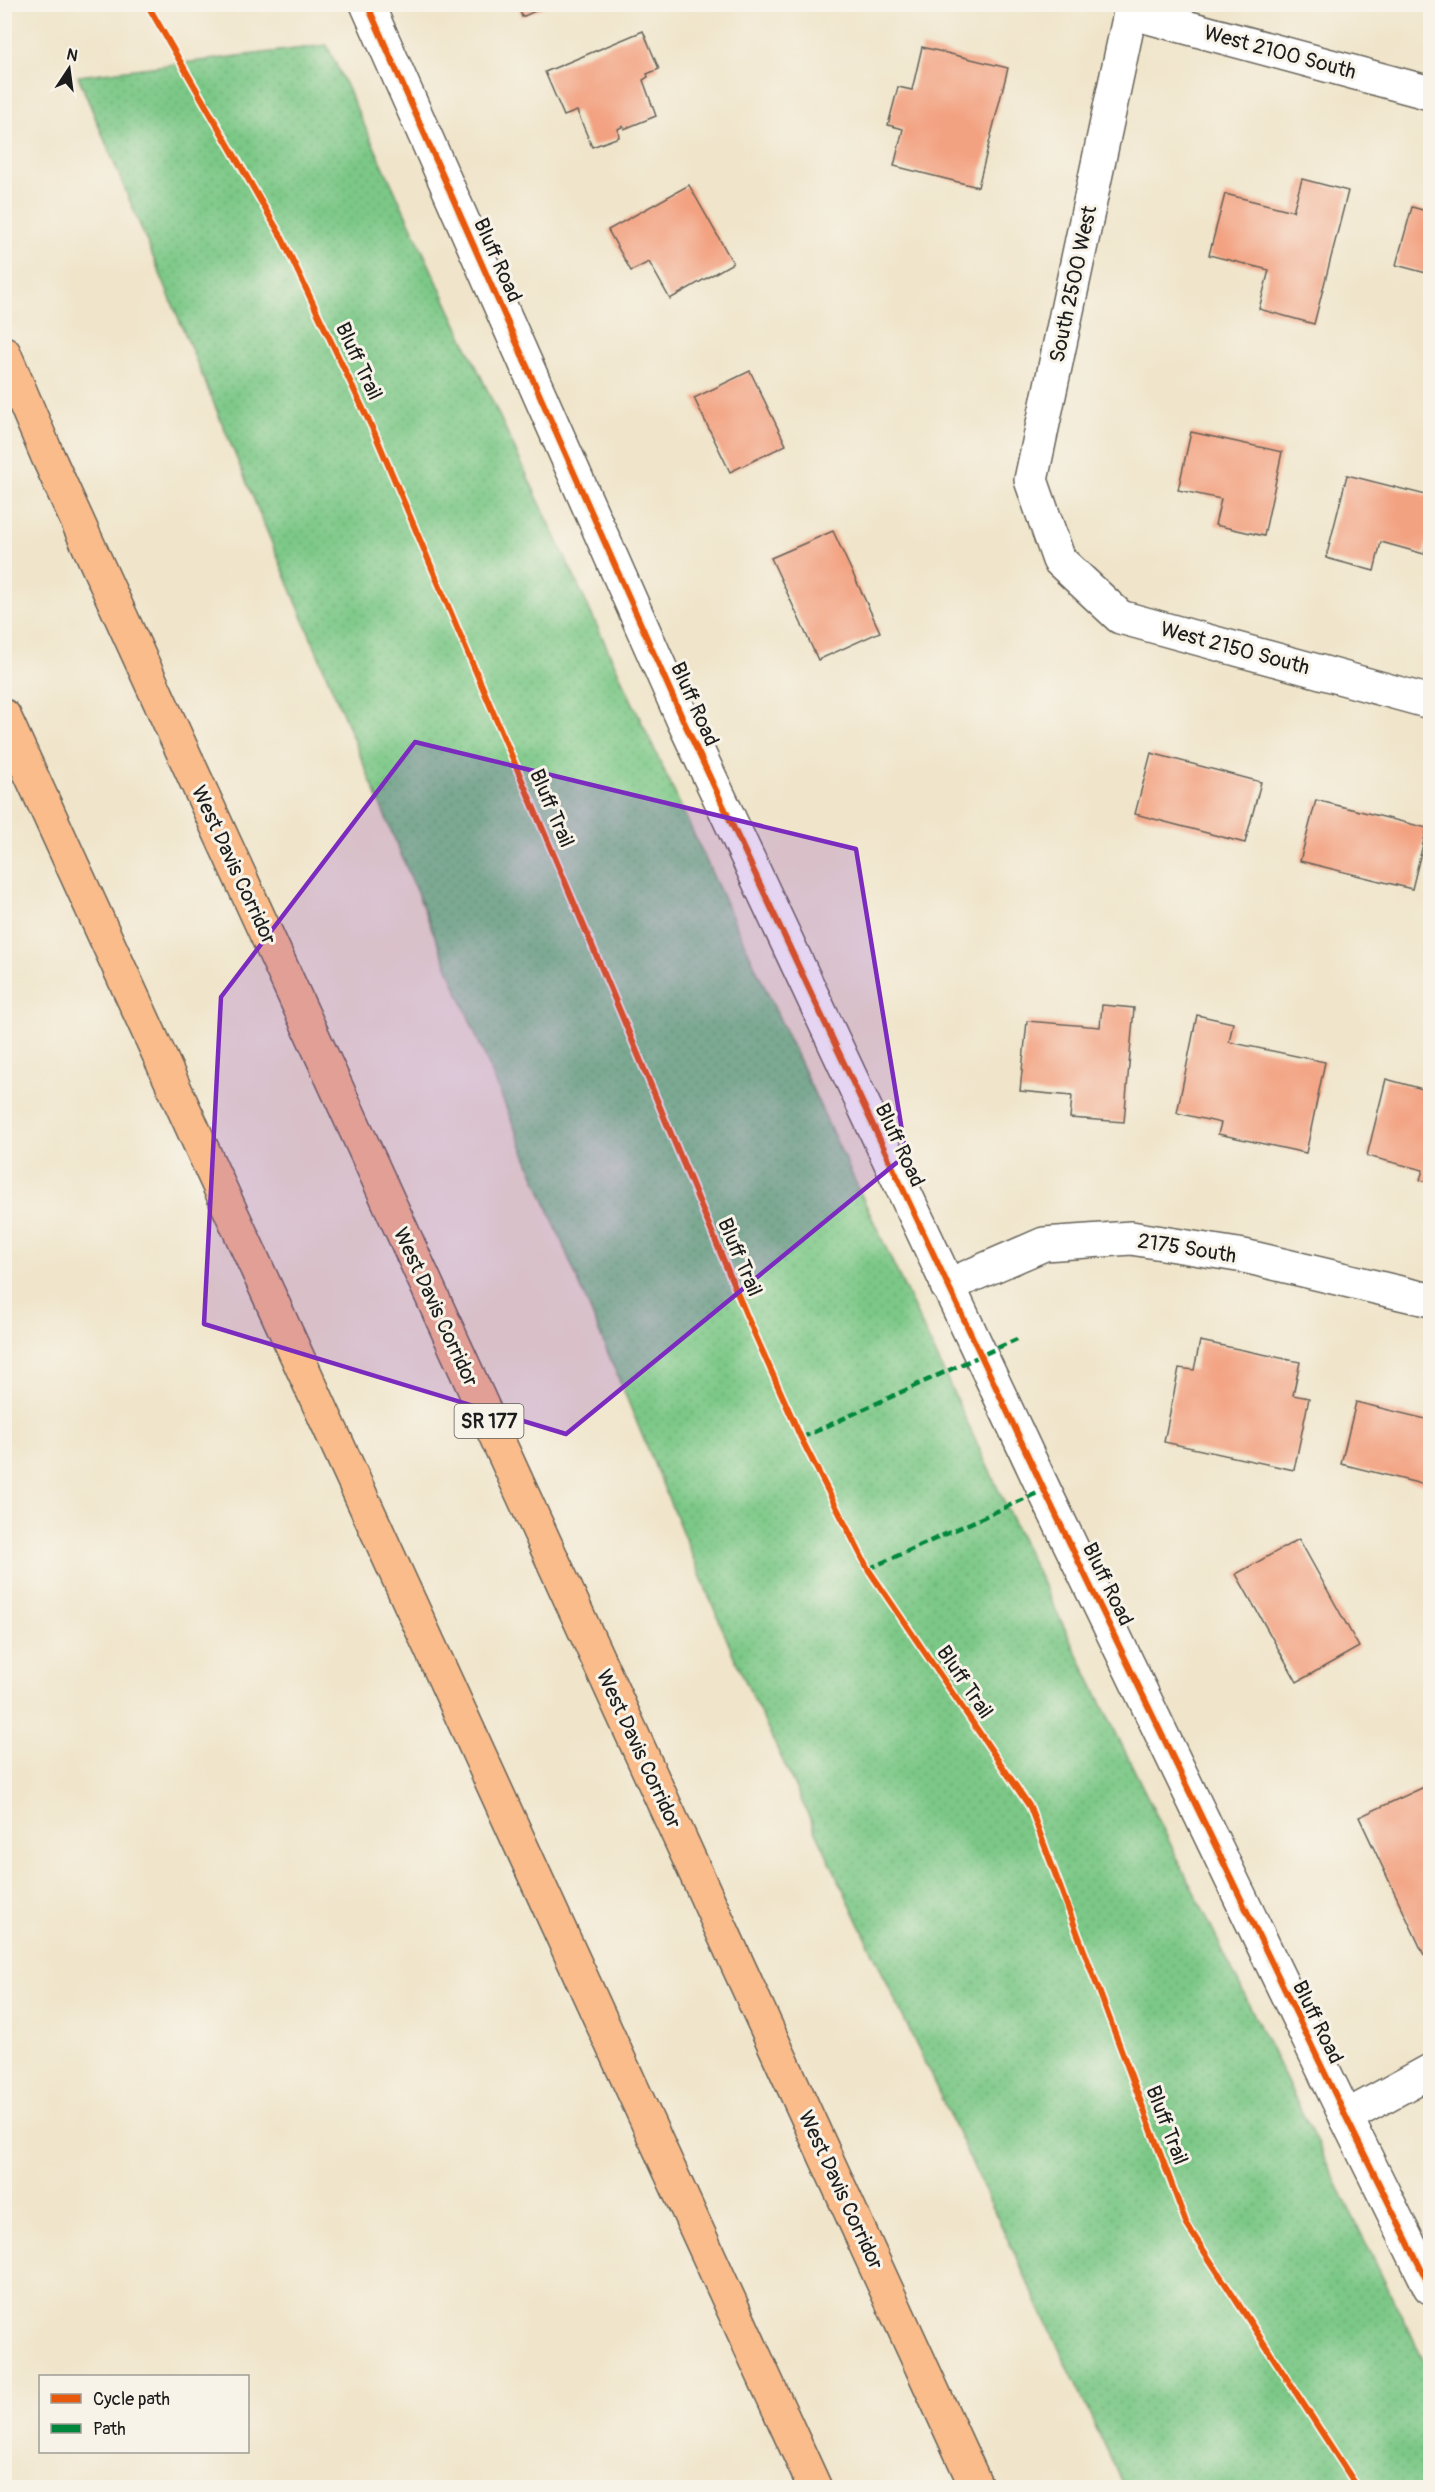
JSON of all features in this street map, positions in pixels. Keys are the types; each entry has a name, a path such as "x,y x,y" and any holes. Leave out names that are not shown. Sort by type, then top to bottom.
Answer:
{"highway":[{"name":"West Davis Corridor","path":"4,353 57,478 977,2487"},
{"path":"4,716 815,2487"}],"street":[{"name":"Bluff Road","path":"367,4 689,733 948,1286 1346,2117 1431,2287"},
{"name":"West 2100 South","path":"1131,8 1431,93"},
{"name":"South 2500 West","path":"1059,560 1032,480 1131,8"},
{"name":"West 2150 South","path":"1059,560 1120,616 1431,702"},
{"name":"2175 South","path":"948,1286 1044,1244 1131,1238 1244,1256 1431,1300"},
{"path":"1346,2117 1431,2071"}],"highlighted area":[{"path":"415,742 856,849 906,1155 566,1434 204,1324 221,997"}],"green space":[{"path":"327,45 1024,1545 1430,2374 1430,2487 1124,2487 735,1659 78,76"}],"building":[{"path":"517,4 551,4 522,17"},
{"path":"643,31 659,69 647,74 648,77 643,80 656,116 624,129 623,126 618,129 619,137 592,147 577,111 564,116 545,72"},
{"path":"922,47 1008,68 978,187 894,166 903,129 888,125 898,87 912,90"},
{"path":"1302,179 1348,191 1314,324 1259,309 1269,270 1209,255 1225,194 1293,211"},
{"path":"689,185 733,263 670,299 649,262 631,271 608,230"},
{"path":"1412,207 1430,212 1430,274 1396,265"},
{"path":"750,371 786,445 730,472 694,398"},
{"path":"1191,432 1282,452 1264,536 1215,525 1221,499 1178,490"},
{"path":"1347,475 1430,496 1430,529 1424,554 1381,542 1374,571 1326,558"},
{"path":"833,531 880,632 818,660 771,558"},
{"path":"1151,753 1261,782 1245,843 1135,814"},
{"path":"1316,800 1427,828 1412,889 1300,861"},
{"path":"1102,1005 1134,1008 1124,1122 1070,1118 1072,1096 1020,1091 1027,1021 1100,1027"},
{"path":"1197,1015 1233,1023 1229,1042 1325,1062 1306,1153 1218,1134 1221,1123 1177,1113"},
{"path":"1386,1079 1430,1091 1430,1182 1420,1180 1423,1170 1367,1156"},
{"path":"1200,1341 1300,1362 1293,1395 1309,1398 1294,1470 1164,1442 1179,1368 1194,1370"},
{"path":"1356,1402 1430,1420 1430,1486 1341,1464"},
{"path":"1299,1539 1359,1647 1297,1682 1236,1574"},
{"path":"1424,1787 1430,1801 1430,1953 1424,1955 1359,1817"}],"marked path":[{"path":"801,1438 1017,1339"},
{"path":"868,1569 1044,1490"}],"cycle path":[{"name":"Bluff Trail","path":"147,4 281,236 375,434 748,1319 801,1438 868,1569 1030,1807 1187,2225 1358,2488"},
{"path":"367,4 684,722 1044,1490 1430,2287"}]}
